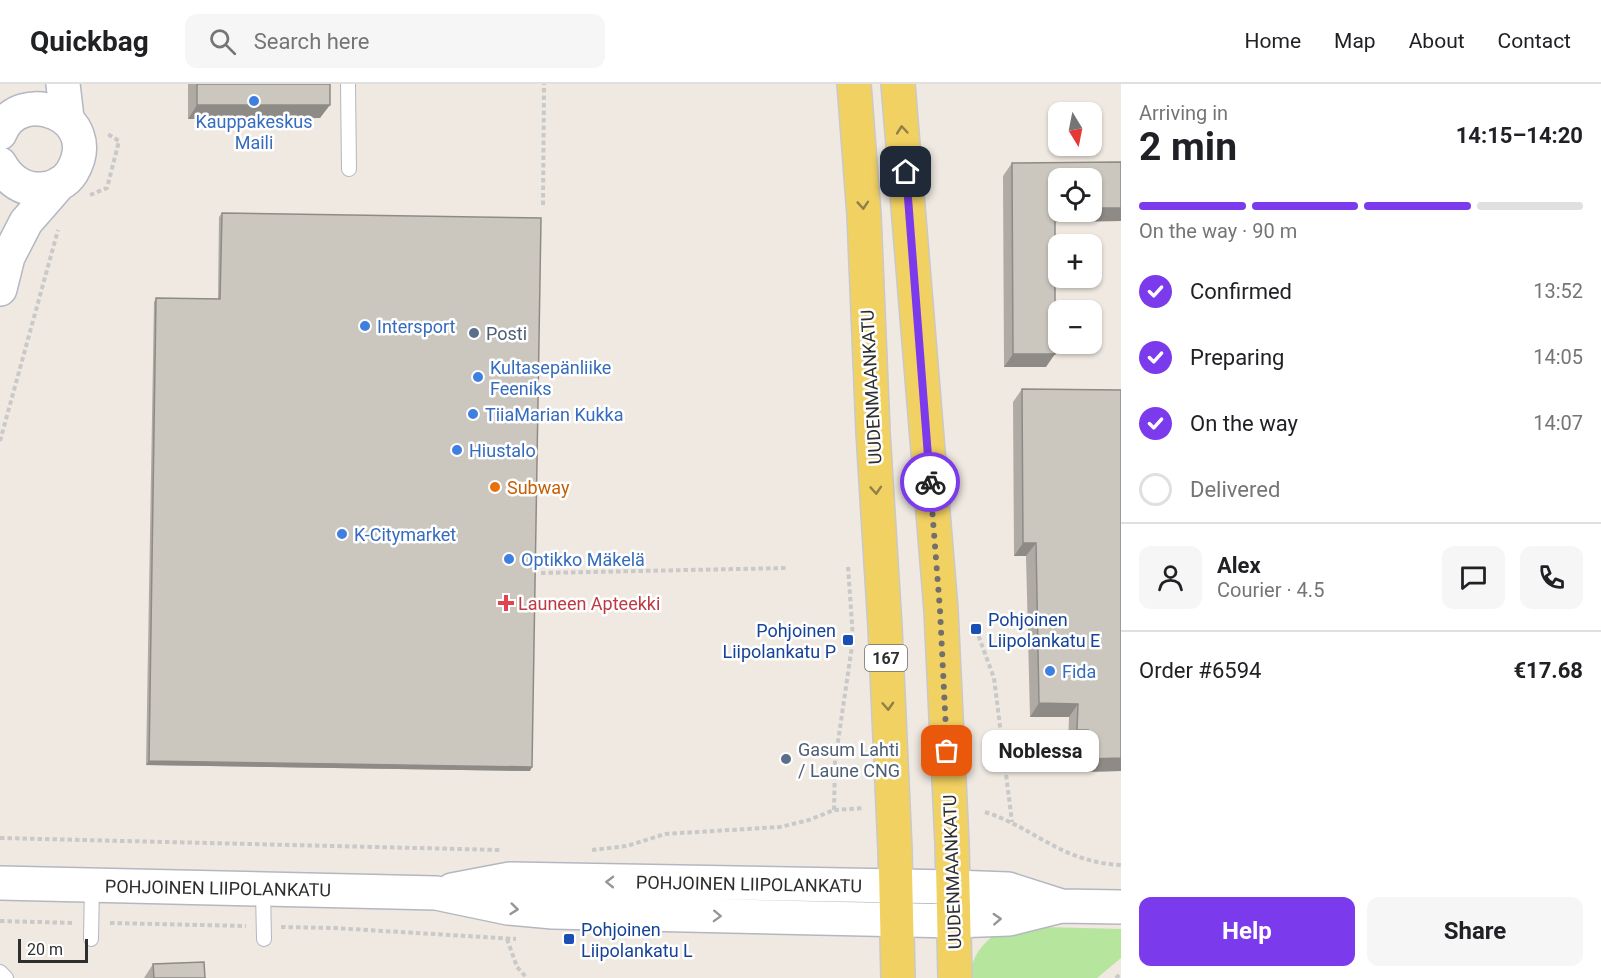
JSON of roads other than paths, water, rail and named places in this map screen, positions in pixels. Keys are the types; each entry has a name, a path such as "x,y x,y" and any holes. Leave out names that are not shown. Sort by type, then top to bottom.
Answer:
{"main road":[{"name":"UUDENMAANKATU","path":"854,84 864,215 885,639 898,978"},
{"name":"UUDENMAANKATU","path":"898,84 940,610 955,978"}],"street":[{"path":"63,84 67,118"},
{"path":"15,111 43,107 60,112 75,129 79,138 80,154 69,176 71,191"},
{"path":"3,170 18,184 33,189 71,191"},
{"path":"3,170 8,257"},
{"path":"0,289 8,257 26,222 71,191"},
{"name":"POHJOINEN LIIPOLANKATU","path":"436,893 510,879 731,885 896,885 1008,889 1061,906"},
{"name":"POHJOINEN LIIPOLANKATU","path":"0,883 436,893 508,908 554,912 897,921 1009,919 1061,906 1121,907"}],"lane":[{"path":"348,84 349,169"},
{"path":"91,939 92,885"},
{"path":"264,890 264,939"},
{"path":"0,972 6,978"}],"place":[{"name":"Kauppakeskus Maili","path":"254,101"},
{"name":"Intersport","path":"365,326"},
{"name":"Posti","path":"474,333"},
{"name":"Kultasepänliike Feeniks","path":"478,377"},
{"name":"TiiaMarian Kukka","path":"473,414"},
{"name":"Hiustalo","path":"457,450"},
{"name":"Subway","path":"495,487"},
{"name":"K-Citymarket","path":"342,534"},
{"name":"Optikko Mäkelä","path":"509,559"},
{"name":"Launeen Apteekki","path":"506,603"},
{"name":"Pohjoinen Liipolankatu E","path":"976,629"},
{"name":"Pohjoinen Liipolankatu P","path":"848,640"},
{"name":"Fida","path":"1050,671"},
{"name":"Noblessa","path":"947,751"},
{"name":"Gasum Lahti / Laune CNG","path":"786,759"},
{"name":"Pohjoinen Liipolankatu L","path":"569,939"}]}
